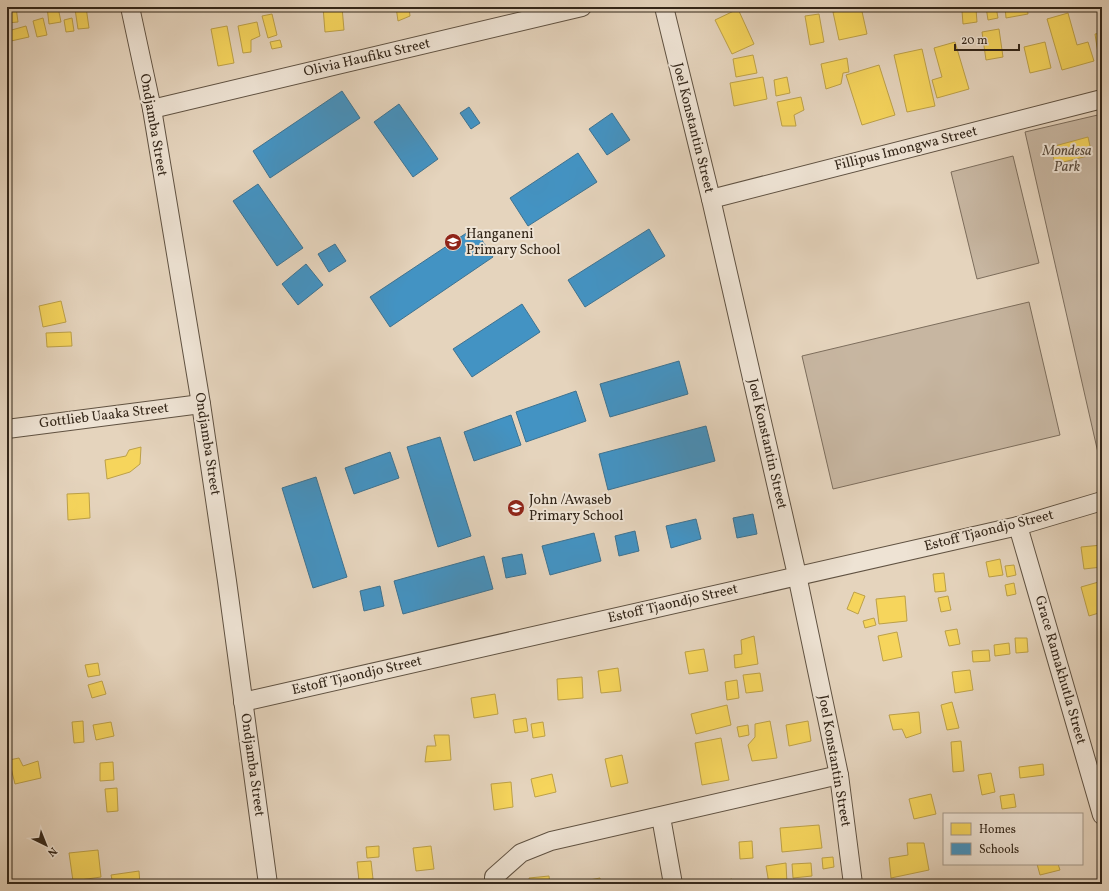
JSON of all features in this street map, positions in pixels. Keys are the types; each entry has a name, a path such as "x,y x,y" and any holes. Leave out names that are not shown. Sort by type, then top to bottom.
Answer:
{"street":[{"name":"Ondjamba Street","path":"130,7 152,110 201,404 268,884"},
{"name":"Olivia Haufiku Street","path":"152,110 582,7"},
{"name":"Joel Konstantin Street","path":"664,7 711,199 798,575 839,775 853,884"},
{"name":"Fillipus Imongwa Street","path":"711,199 1102,99"},
{"name":"Gottlieb Uaaka Street","path":"7,429 201,404"},
{"name":"Estoff Tjaondjo Street","path":"243,702 1018,526 1102,501"},
{"name":"Grace Ramakhutla Street","path":"1018,526 1102,815"},
{"path":"494,884 494,877 520,853 551,841 839,775"},
{"path":"661,817 673,884"}],"green space":[{"name":"Mondesa Park","path":"1102,114 1102,465 1101,466 1025,132"},
{"path":"1013,156 1039,263 977,279 951,172"},
{"path":"1029,302 1060,435 833,489 802,356"}],"building: Homes":[{"path":"7,7 16,7 18,22 7,23"},
{"path":"47,7 58,7 61,22 49,24"},
{"path":"86,7 89,28 78,29 75,9"},
{"path":"323,7 342,7 344,30 325,32"},
{"path":"396,7 409,7 410,16 398,21"},
{"path":"472,7 493,7 473,10"},
{"path":"861,7 867,34 839,40 833,12"},
{"path":"986,7 996,7 998,18 988,20"},
{"path":"1005,7 1027,7 1028,14 1006,18"},
{"path":"738,9 754,44 732,54 715,20"},
{"path":"976,9 977,22 963,24 962,11"},
{"path":"1068,13 1077,45 1088,42 1094,61 1062,70 1047,19"},
{"path":"272,14 277,35 268,38 262,16"},
{"path":"819,14 824,42 810,45 805,16"},
{"path":"43,18 47,35 37,37 33,21"},
{"path":"72,18 74,31 66,32 64,20"},
{"path":"257,22 260,36 251,40 251,52 243,53 238,26"},
{"path":"26,26 29,37 11,41 8,31"},
{"path":"227,26 234,63 218,66 211,29"},
{"path":"999,29 1003,57 986,60 982,32"},
{"path":"1102,33 1102,67 1100,67 1095,34"},
{"path":"280,40 282,47 272,49 270,42"},
{"path":"955,42 969,89 937,98 932,80 942,77 934,48"},
{"path":"1045,42 1051,68 1030,73 1024,47"},
{"path":"922,49 935,106 907,112 894,55"},
{"path":"753,55 757,73 736,77 733,59"},
{"path":"847,58 849,72 843,73 841,84 826,89 821,64"},
{"path":"879,65 895,115 862,125 846,75"},
{"path":"763,77 767,99 734,106 730,83"},
{"path":"787,77 790,93 776,96 774,80"},
{"path":"801,97 804,110 794,115 796,126 782,126 777,102"},
{"path":"1088,137 1092,155 1055,164 1051,147"},
{"path":"61,301 66,322 43,327 39,306"},
{"path":"71,332 72,346 47,347 46,333"},
{"path":"141,447 140,464 130,472 107,479 105,460 126,456 129,450"},
{"path":"89,493 90,518 68,520 67,494"},
{"path":"1102,545 1102,567 1084,569 1081,547"},
{"path":"1000,559 1003,575 989,577 986,562"},
{"path":"1014,565 1016,575 1007,577 1005,566"},
{"path":"944,573 946,591 935,592 933,574"},
{"path":"1102,581 1102,612 1089,616 1081,587"},
{"path":"1014,583 1016,594 1007,596 1005,585"},
{"path":"854,592 865,596 858,614 847,609"},
{"path":"905,596 907,621 879,624 876,599"},
{"path":"948,596 951,610 941,612 938,598"},
{"path":"874,618 876,625 865,628 863,621"},
{"path":"957,629 960,644 949,646 945,631"},
{"path":"897,632 902,657 883,661 878,636"},
{"path":"754,636 758,664 735,668 734,655 742,654 741,640"},
{"path":"1015,638 1027,638 1028,652 1016,653"},
{"path":"1009,643 1010,654 995,656 994,645"},
{"path":"704,649 708,671 689,674 685,652"},
{"path":"989,650 990,661 973,662 972,651"},
{"path":"98,663 100,675 88,677 85,665"},
{"path":"618,668 621,691 601,693 598,671"},
{"path":"970,670 973,690 955,693 952,672"},
{"path":"760,673 763,691 746,693 743,675"},
{"path":"582,677 583,698 558,700 557,679"},
{"path":"737,680 739,698 727,700 725,682"},
{"path":"102,681 106,694 92,698 88,685"},
{"path":"495,694 498,714 474,718 471,698"},
{"path":"952,702 959,728 947,730 941,705"},
{"path":"727,705 731,725 696,734 691,714"},
{"path":"919,712 921,733 906,738 902,729 893,730 889,715"},
{"path":"526,718 528,731 515,733 513,720"},
{"path":"83,721 84,742 74,743 72,722"},
{"path":"770,721 777,758 752,761 748,745 755,737 755,724"},
{"path":"808,721 811,741 789,746 786,725"},
{"path":"111,722 114,736 96,740 93,725"},
{"path":"543,722 545,736 533,738 531,724"},
{"path":"748,725 749,735 739,737 737,727"},
{"path":"434,735 449,735 451,760 425,762 427,746 436,746"},
{"path":"721,738 729,780 702,785 695,743"},
{"path":"961,741 964,771 953,772 951,742"},
{"path":"622,755 628,783 611,787 605,759"},
{"path":"19,758 23,766 38,761 41,778 15,784 9,760"},
{"path":"113,762 114,780 100,781 100,763"},
{"path":"1043,764 1044,775 1020,778 1019,767"},
{"path":"991,773 995,792 982,795 978,775"},
{"path":"552,774 556,792 535,797 531,779"},
{"path":"511,782 513,807 494,810 491,784"},
{"path":"117,788 118,811 107,812 105,789"},
{"path":"931,794 936,814 914,819 909,799"},
{"path":"1014,794 1016,807 1002,809 1000,796"},
{"path":"819,825 822,848 782,852 780,828"},
{"path":"752,841 753,858 740,859 739,842"},
{"path":"907,843 924,843 929,870 891,878 889,858 908,855"},
{"path":"379,846 379,857 367,858 366,847"},
{"path":"431,846 434,869 416,871 413,848"},
{"path":"98,850 101,877 73,881 69,853"},
{"path":"833,857 834,867 823,869 822,858"},
{"path":"371,861 373,879 359,881 357,862"},
{"path":"786,863 787,884 769,884 766,866"},
{"path":"811,863 812,876 793,878 792,864"},
{"path":"1037,865 1058,865 1060,870 1040,875"},
{"path":"139,871 140,884 113,884 111,875"},
{"path":"549,876 550,884 530,884 529,878"},
{"path":"600,878 601,884 585,884 584,881"},
{"path":"732,879 733,884 714,884 714,883"}],"building: Schools":[{"path":"342,91 360,118 270,178 253,151"},
{"path":"399,104 438,159 413,177 374,122"},
{"path":"469,107 480,123 471,129 460,113"},
{"path":"612,113 630,140 607,155 589,129"},
{"path":"578,153 597,182 528,226 510,198"},
{"path":"258,184 303,248 277,266 233,201"},
{"path":"474,228 493,257 390,327 370,297"},
{"path":"649,229 665,256 585,307 568,280"},
{"path":"335,244 346,261 329,272 318,254"},
{"path":"306,264 323,285 298,305 282,284"},
{"path":"522,304 540,332 472,377 453,349"},
{"path":"679,361 688,394 610,417 600,384"},
{"path":"576,391 586,421 526,442 516,412"},
{"path":"511,415 521,445 474,461 464,432"},
{"path":"706,426 715,461 608,490 599,454"},
{"path":"440,437 471,536 438,547 407,447"},
{"path":"390,452 399,478 354,494 345,468"},
{"path":"316,477 347,577 313,588 282,488"},
{"path":"753,514 757,534 737,538 733,518"},
{"path":"696,519 701,539 671,548 666,526"},
{"path":"635,531 639,551 619,556 615,536"},
{"path":"594,533 601,561 550,575 542,546"},
{"path":"522,554 526,574 506,578 502,558"},
{"path":"484,556 493,589 403,614 394,581"},
{"path":"380,586 384,606 364,611 360,591"}],"place":[{"name":"Hanganeni Primary School","path":"453,242"},
{"name":"John /Awaseb Primary School","path":"516,508"}]}
